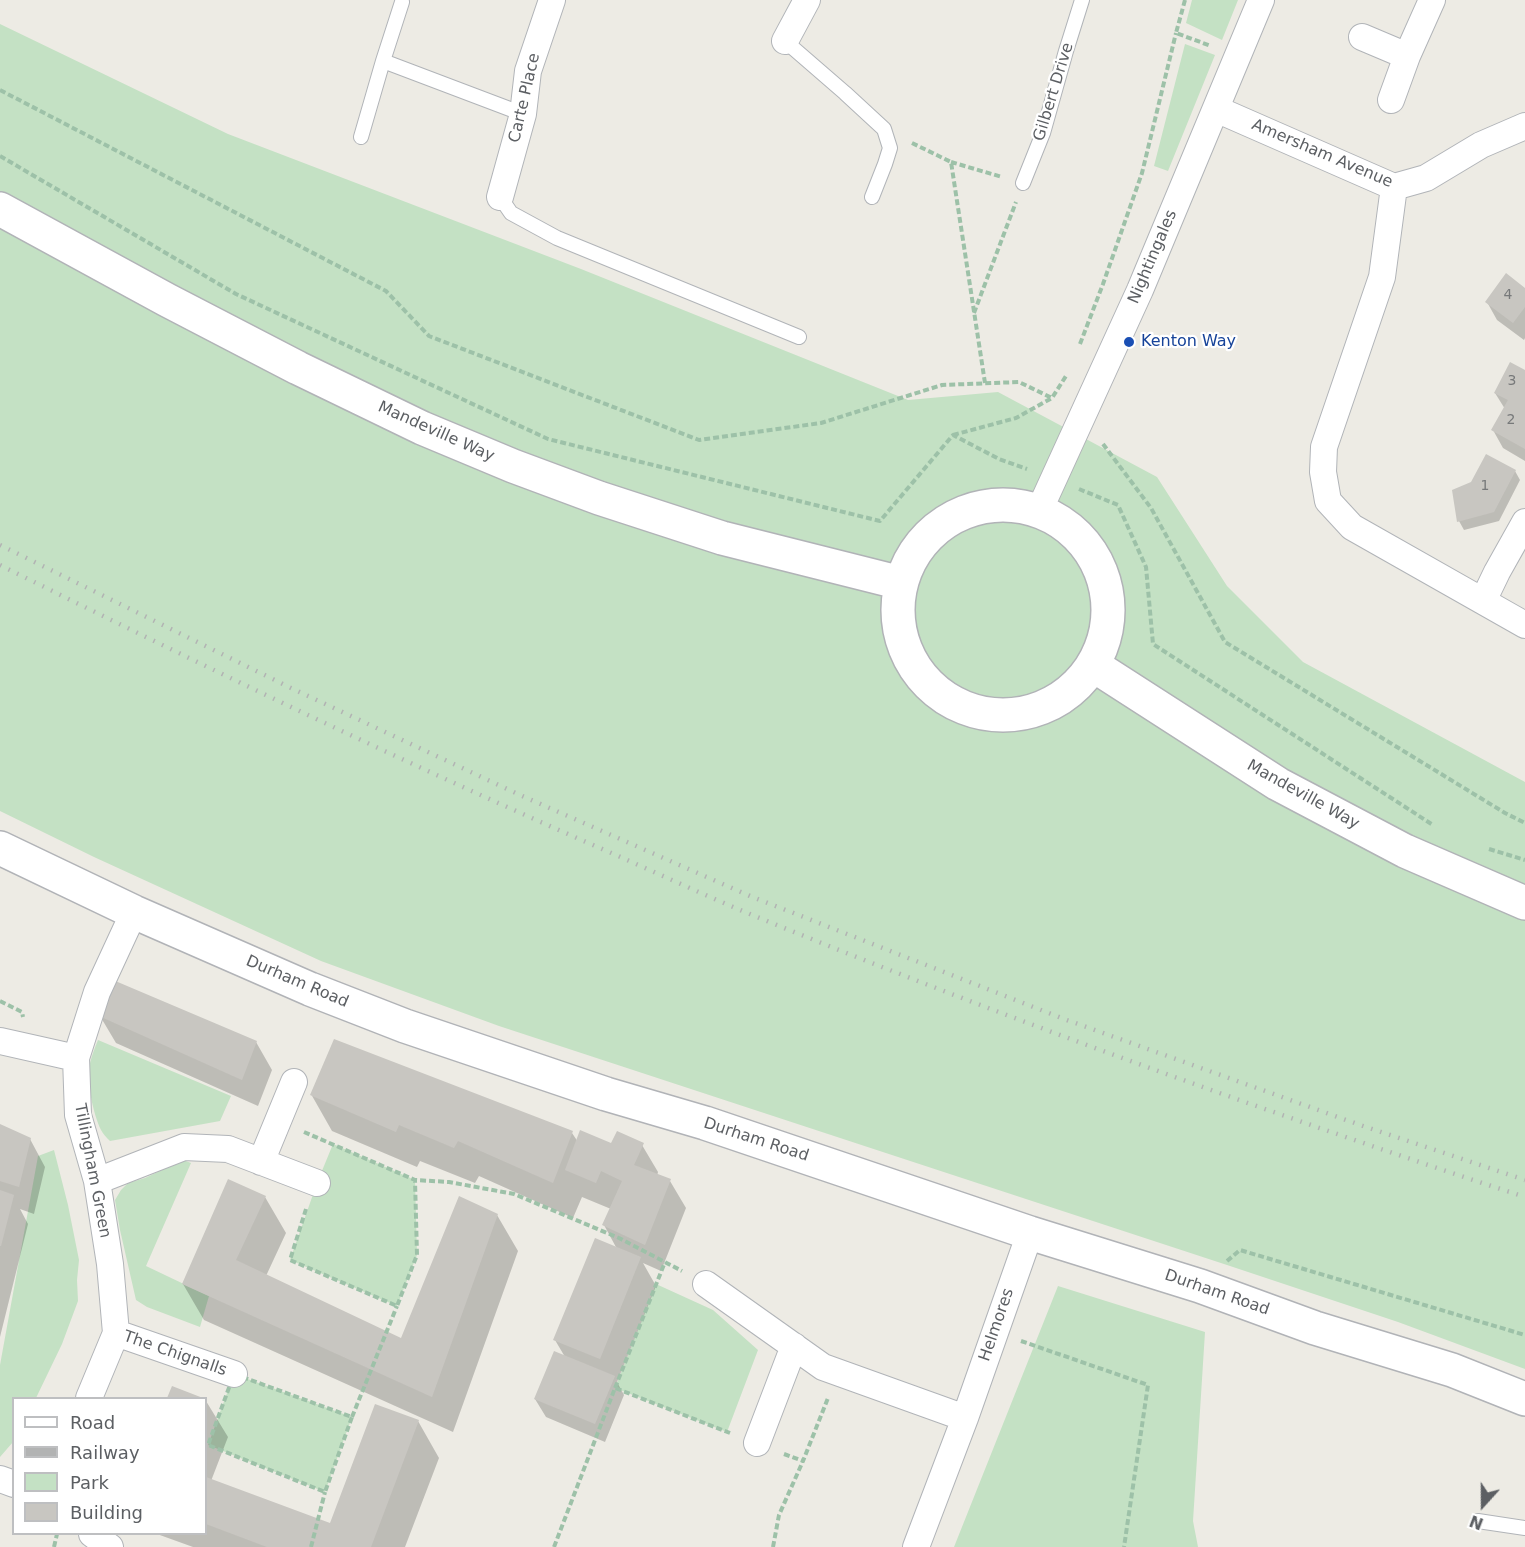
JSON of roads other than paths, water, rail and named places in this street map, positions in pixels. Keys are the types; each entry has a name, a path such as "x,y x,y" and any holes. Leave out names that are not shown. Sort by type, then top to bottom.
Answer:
{"main road":[{"name":"Mandeville Way","path":"0,209 298,368 432,433 598,498 722,538 902,583"},
{"path":"1005,505 1039,511 1065,524 1083,542 1100,569 1107,594 1108,618 1104,642 1093,665 1082,680 1044,707 1013,714 985,714 958,705 936,691 915,666 902,638 898,611 902,583 909,563 924,541 944,523 972,510 1005,505"},
{"name":"Mandeville Way","path":"1093,665 1278,784 1405,851 1525,903"},
{"name":"Durham Road","path":"0,848 134,912 310,989 405,1026 606,1094 705,1123 1030,1233 1200,1286 1315,1328 1452,1370 1525,1399"}],"street":[{"name":"Carte Place","path":"500,197 523,114 528,71 552,0"},
{"path":"785,41 807,0"},
{"name":"Nightingales","path":"1039,511 1140,290 1261,0"},
{"path":"1391,100 1407,56 1432,0"},
{"path":"1362,37 1407,56"},
{"name":"Amersham Avenue","path":"1216,109 1394,187 1426,178 1481,145 1525,126"},
{"path":"1394,187 1382,277 1324,447 1323,472 1328,501 1352,527 1525,625"},
{"path":"1483,601 1525,522"},
{"name":"Tillingham Green","path":"89,1397 116,1334 110,1264 97,1181 78,1115 76,1058 97,992 134,912"},
{"path":"0,1041 76,1058"},
{"path":"261,1162 294,1082"},
{"path":"97,1181 184,1147 228,1149 317,1184"},
{"name":"Helmores","path":"916,1547 965,1418 1030,1233"},
{"path":"706,1284 823,1367 965,1418"},
{"name":"The Chignalls","path":"116,1334 234,1374"},
{"path":"757,1443 794,1346"},
{"path":"95,1535 110,1547"}],"lane":[{"name":"Gilbert Drive","path":"1023,183 1042,133 1082,0"},
{"path":"361,137 402,2"},
{"path":"785,41 884,129 890,148 873,197"},
{"path":"383,61 523,114"},
{"path":"500,197 511,213 557,238 799,337"},
{"path":"1478,1521 1525,1528"}],"railway":[{"path":"0,545 291,688 520,795 750,896 1064,1019 1363,1126 1525,1180"},
{"path":"0,565 383,750 745,912 938,989 1132,1062 1525,1197"}],"place":[{"name":"Kenton Way","path":"1129,342"}]}
